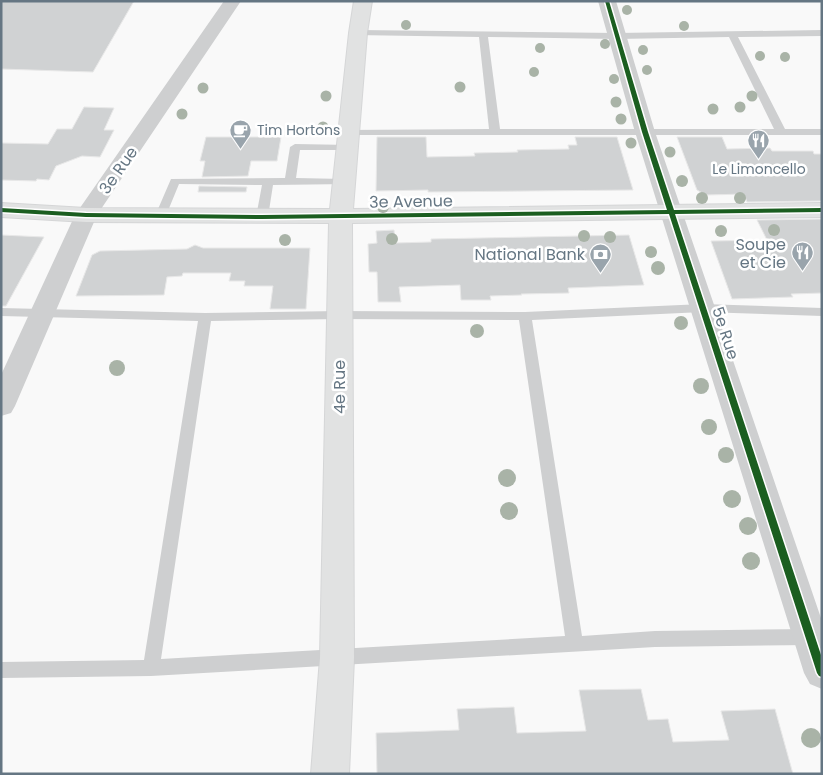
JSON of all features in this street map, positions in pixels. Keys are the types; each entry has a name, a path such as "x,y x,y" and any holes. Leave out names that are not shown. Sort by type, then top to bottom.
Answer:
{"main road":[{"name":"4e Rue","path":"330,774 337,658 341,216 358,33 363,1"},
{"name":"3e Avenue","path":"1,210 86,215 262,217 822,210"}],"street":[{"name":"3e Rue","path":"1,406 86,215 233,1"},
{"name":"5e Rue","path":"607,1 645,132 671,212 815,637 822,673"}],"lane":[{"path":"358,33 617,36 822,33"},
{"path":"483,34 496,132"},
{"path":"732,34 781,132"},
{"path":"290,182 295,147 348,140 496,132 822,132"},
{"path":"161,216 175,181 344,182"},
{"path":"262,217 268,182"},
{"path":"1,312 205,317 340,314 525,316 703,308 822,312"},
{"path":"525,316 575,644"},
{"path":"151,668 205,317"},
{"path":"1,670 151,668 655,639 815,637"}],"building":[{"path":"1,1 134,1 93,72 1,69"},
{"path":"84,107 114,108 104,130 114,130 100,157 82,156 56,166 49,180 1,180 1,143 48,144 57,129 72,129"},
{"path":"206,137 281,137 277,161 251,161 248,176 202,177 205,161 200,161"},
{"path":"377,137 426,137 427,157 475,156 474,153 518,152 517,150 569,149 568,145 577,145 575,137 617,137 633,190 376,191"},
{"path":"677,137 722,137 727,149 770,148 772,151 813,151 814,154 822,154 822,201 747,202 744,194 706,195 697,190"},
{"path":"199,186 247,187 246,192 198,192"},
{"path":"822,219 822,293 791,294 793,297 732,299 711,241 767,240 757,220"},
{"path":"394,230 395,243 431,242 431,239 629,235 644,285 568,288 569,293 490,296 491,300 461,300 460,285 399,287 401,302 378,302 377,272 369,272 368,244 377,243 376,231"},
{"path":"1,235 44,237 6,306 1,306"},
{"path":"195,245 203,248 310,248 306,309 270,309 273,286 244,286 245,281 229,281 231,273 183,273 182,276 167,277 164,295 76,296 92,255 100,251 187,249"},
{"path":"641,689 648,720 668,719 673,742 729,740 721,711 775,709 793,774 377,774 376,733 459,730 457,709 514,707 517,733 586,731 579,690"}],"cycle path":[{"path":"607,1 645,132 822,673"},
{"path":"1,210 86,215 262,217 822,210"}],"place":[{"name":"Tim Hortons","path":"241,149"},
{"name":"Le Limoncello","path":"759,160"},
{"name":"Soupe et Cie","path":"802,272"},
{"name":"National Bank","path":"601,273"}]}
